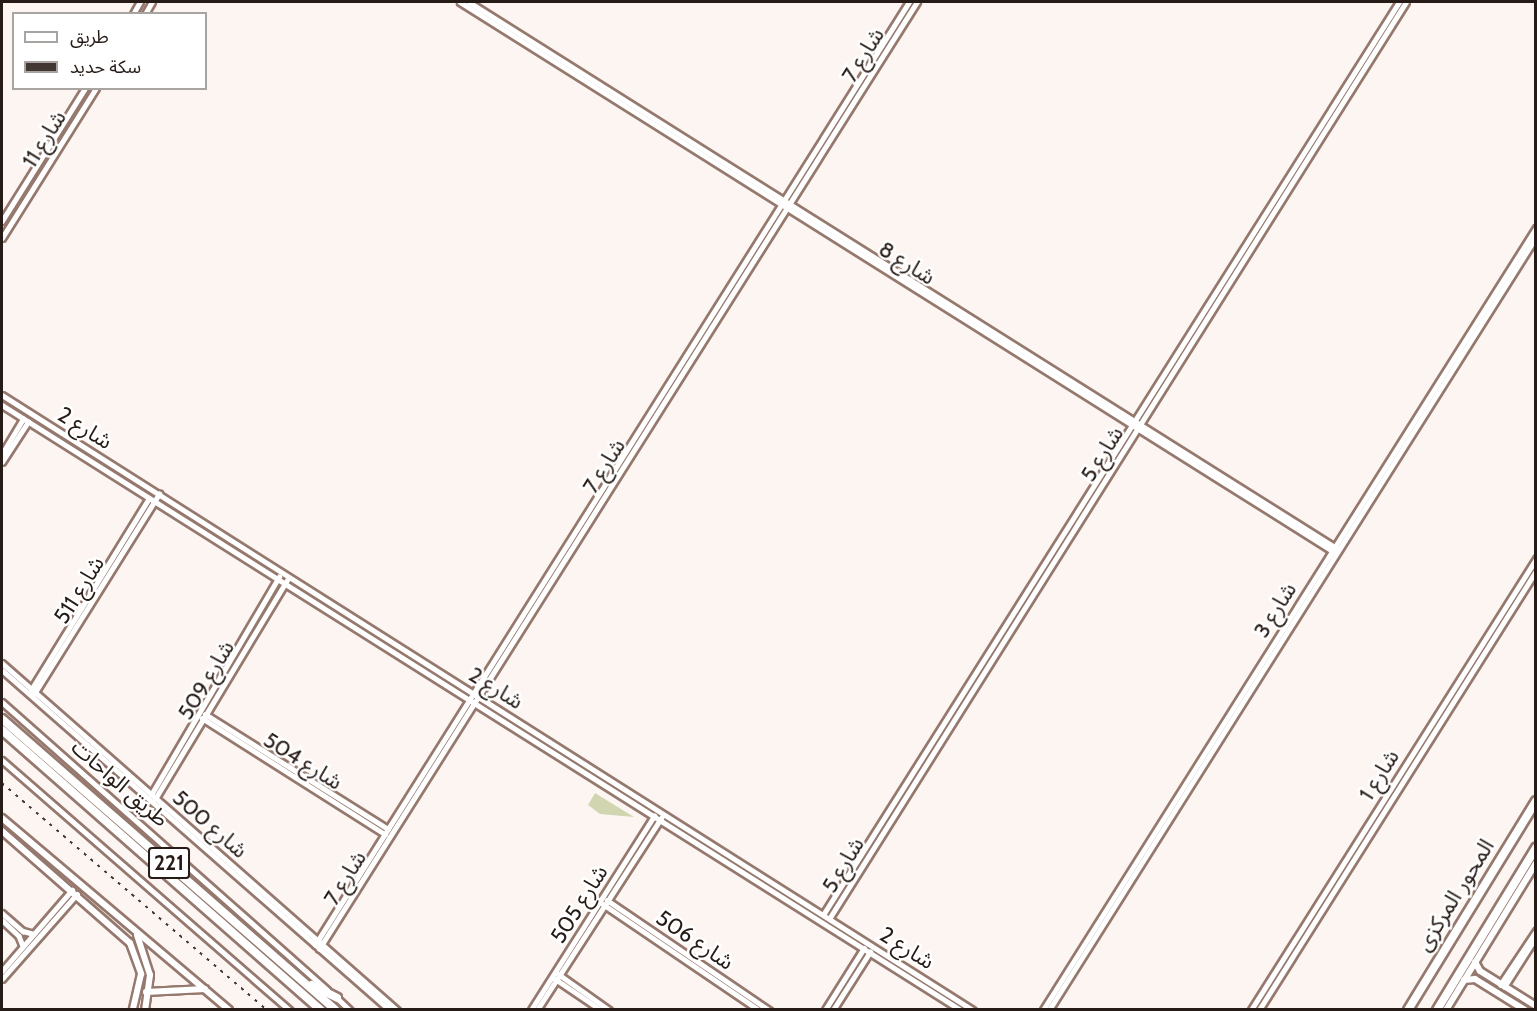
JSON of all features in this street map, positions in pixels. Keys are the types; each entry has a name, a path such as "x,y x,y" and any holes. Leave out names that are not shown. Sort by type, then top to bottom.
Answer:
{"highway":[{"name":"طريق الواحات","path":"2,718 335,1010"},
{"name":"طريق الواحات","path":"2,730 321,1010"},
{"path":"69,790 76,783"},
{"path":"85,804 91,796"},
{"name":"المحور المركزى","path":"1408,1010 1536,801"},
{"name":"المحور المركزى","path":"1437,1010 1536,848"},
{"path":"298,977 337,998"}],"street":[{"name":"شارع 8","path":"460,2 1335,550"},
{"name":"شارع 8","path":"469,2 785,204"},
{"name":"شارع 7","path":"319,945 785,204 909,2"},
{"name":"شارع 7","path":"785,204 916,2"},
{"name":"شارع 5","path":"822,917 1399,2"},
{"name":"شارع 5","path":"826,924 1406,2"},
{"name":"شارع 11","path":"2,221 84,90"},
{"name":"شارع 11","path":"2,238 95,90"},
{"path":"42,156 50,161"},
{"name":"شارع 3","path":"1395,455 1536,228"},
{"name":"شارع 3","path":"1049,1010 1351,524 1536,237"},
{"name":"شارع 2","path":"2,395 664,814 822,917 826,924 961,1010"},
{"name":"شارع 2","path":"2,405 660,820 822,917 830,919 973,1010"},
{"path":"2,453 27,421 34,416"},
{"path":"2,462 27,421"},
{"name":"شارع 511","path":"32,693 152,500 159,494"},
{"name":"شارع 3","path":"1043,1010 1335,550"},
{"name":"شارع 1","path":"1251,1010 1272,983 1536,560"},
{"name":"شارع 1","path":"1368,829 1536,571"},
{"name":"شارع 509","path":"152,798 198,713 283,573"},
{"name":"شارع 509","path":"177,755 204,716 289,577"},
{"path":"334,616 339,609"},
{"path":"996,641 1002,645"},
{"path":"238,646 244,650"},
{"name":"شارع 500","path":"2,663 32,693 226,862 390,1010"},
{"name":"شارع 500","path":"2,669 9,672"},
{"name":"طريق الواحات","path":"2,702 350,1010"},
{"name":"شارع 504","path":"198,713 389,833"},
{"name":"221","path":"2,760 290,1010"},
{"name":"شارع 505","path":"537,1010 604,901 664,814"},
{"name":"شارع 505","path":"604,901 654,816"},
{"path":"2,818 229,1010"},
{"path":"2,831 98,912 134,951 141,974 140,992 133,1010"},
{"path":"1446,1010 1536,863"},
{"path":"1528,875 1536,874"},
{"path":"2,980 23,946 74,892"},
{"path":"2,971 13,962 74,892"},
{"name":"شارع 506","path":"604,901 759,1010"},
{"name":"شارع 506","path":"604,901 769,1010"},
{"path":"98,912 105,905"},
{"path":"2,913 24,931 34,934"},
{"path":"2,920 19,936 23,946"},
{"path":"135,931 148,962 149,991 145,1010"},
{"path":"1502,986 1535,933"},
{"name":"شارع 500","path":"319,945 397,1010"},
{"path":"825,1010 864,948"},
{"path":"833,1010 870,952"},
{"path":"1475,962 1486,975 1534,1003"},
{"path":"1480,982 1486,975"},
{"path":"556,976 601,1010"},
{"path":"556,976 609,1010"},
{"name":"شارع 505","path":"531,1010 556,976"},
{"path":"1463,980 1480,982 1525,1010"},
{"name":"شارع 1","path":"1259,1010 1272,983"},
{"path":"140,992 205,989"}],"green space":[{"path":"595,793 634,817 600,814 588,805"}],"railway":[{"path":"2,783 267,1010"}]}
